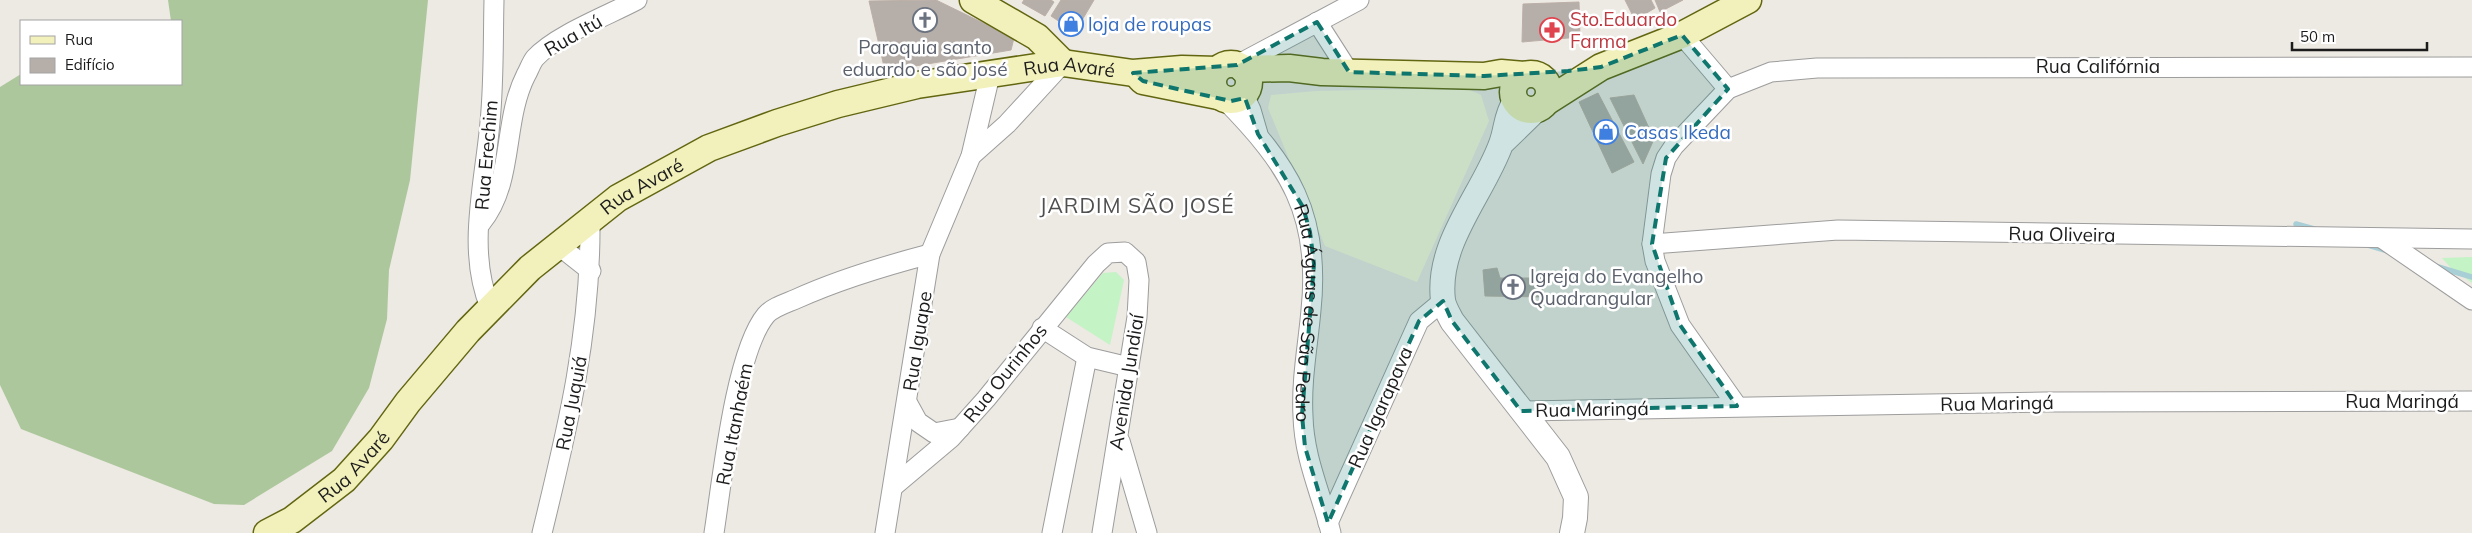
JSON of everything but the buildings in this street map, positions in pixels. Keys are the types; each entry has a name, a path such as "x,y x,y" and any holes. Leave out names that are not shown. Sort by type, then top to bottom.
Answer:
{"main road":[{"path":"973,0 1037,37 1063,62"},
{"path":"1528,93 1682,35 1748,0"},
{"name":"Rua Avaré","path":"267,533 292,520 344,480 381,439 408,402 468,330 530,268 618,198 709,148 740,135 875,94 917,85 1063,62 1133,72 1182,69 1233,83 1289,68 1322,72 1456,74 1528,93"}],"street":[{"name":"Rua Erechim","path":"490,307 483,291 479,266 479,225 490,122 494,0"},
{"name":"Rua Itú","path":"479,225 490,212 501,186 518,90 534,59 554,43 637,0"},
{"path":"1233,83 1317,22 1359,0"},
{"path":"1317,22 1348,72"},
{"path":"1682,35 1728,89 1674,146 1666,158 1661,174 1652,244 1655,261 1680,325 1737,406"},
{"name":"Rua Iguape","path":"972,156 1008,124 1063,62"},
{"name":"Rua Califórnia","path":"1728,89 1771,72 1817,68 2472,67"},
{"name":"Rua Iguape","path":"885,533 930,254 972,156 990,75"},
{"name":"Rua Águas de São Pedro","path":"1233,83 1246,124 1258,134 1293,188 1303,207 1310,232 1314,264 1303,374 1302,415 1307,455 1330,528"},
{"path":"1528,93 1454,238 1445,272 1443,301 1452,321 1558,457 1572,486 1576,504 1572,533"},
{"name":"Rua Juquiá","path":"542,533 568,427 586,322 591,271 590,221"},
{"name":"Rua Oliveira","path":"1652,244 1838,230 2472,240"},
{"path":"2383,239 2472,300"},
{"path":"558,245 591,271"},
{"name":"Avenida Jundiaí","path":"1102,533 1137,317 1138,269 1132,257 1125,252 1108,253"},
{"name":"Rua Ourinhos","path":"894,486 960,428 986,399 1083,278 1108,253"},
{"name":"Rua Itanhaém","path":"714,533 738,389 758,328 767,314 778,307 828,285 874,269 930,254"},
{"name":"Rua Igarapava","path":"1330,528 1419,320 1443,301"},
{"path":"1042,328 1087,358 1130,366"},
{"path":"1052,533 1087,358"},
{"name":"Rua Maringá","path":"1521,410 1737,406 2472,401"},
{"path":"907,402 918,422 934,433 960,428"},
{"path":"1118,434 1147,533"}],"highlighted area":[{"path":"1317,22 1349,72 1484,76 1568,71 1601,67 1682,35 1728,89 1666,158 1652,244 1680,325 1737,406 1521,411 1452,321 1443,301 1419,321 1328,523 1305,447 1302,415 1314,264 1310,232 1303,207 1258,134 1245,98 1231,101 1186,91 1143,81 1133,73 1237,65"}],"shaded area":[{"path":"1465,88 1481,95 1489,121 1417,282 1325,246 1268,108 1271,95 1316,91"}],"green space":[{"path":"168,0 428,0 410,180 389,270 387,319 369,388 332,451 244,505 214,504 21,429 0,385 0,87 20,75 20,85 182,85 182,20 171,20"},
{"path":"2472,257 2472,283 2451,268 2442,258"},
{"path":"1116,272 1124,280 1110,345 1066,317 1103,273"}],"waterway":[{"path":"2296,224 2314,229"},
{"path":"2368,245 2388,251"},
{"path":"2435,266 2472,277"}],"place":[{"name":"Paroquia santo eduardo e são josé","path":"925,20"},
{"name":"loja de roupas","path":"1071,24"},
{"name":"Sto.Eduardo Farma","path":"1552,30"},
{"name":"Casas Ikeda","path":"1606,132"},
{"name":"Igreja do Evangelho Quadrangular","path":"1513,287"}],"district":[{"name":"JARDIM SÃO JOSÉ","path":"1137,205"}]}
